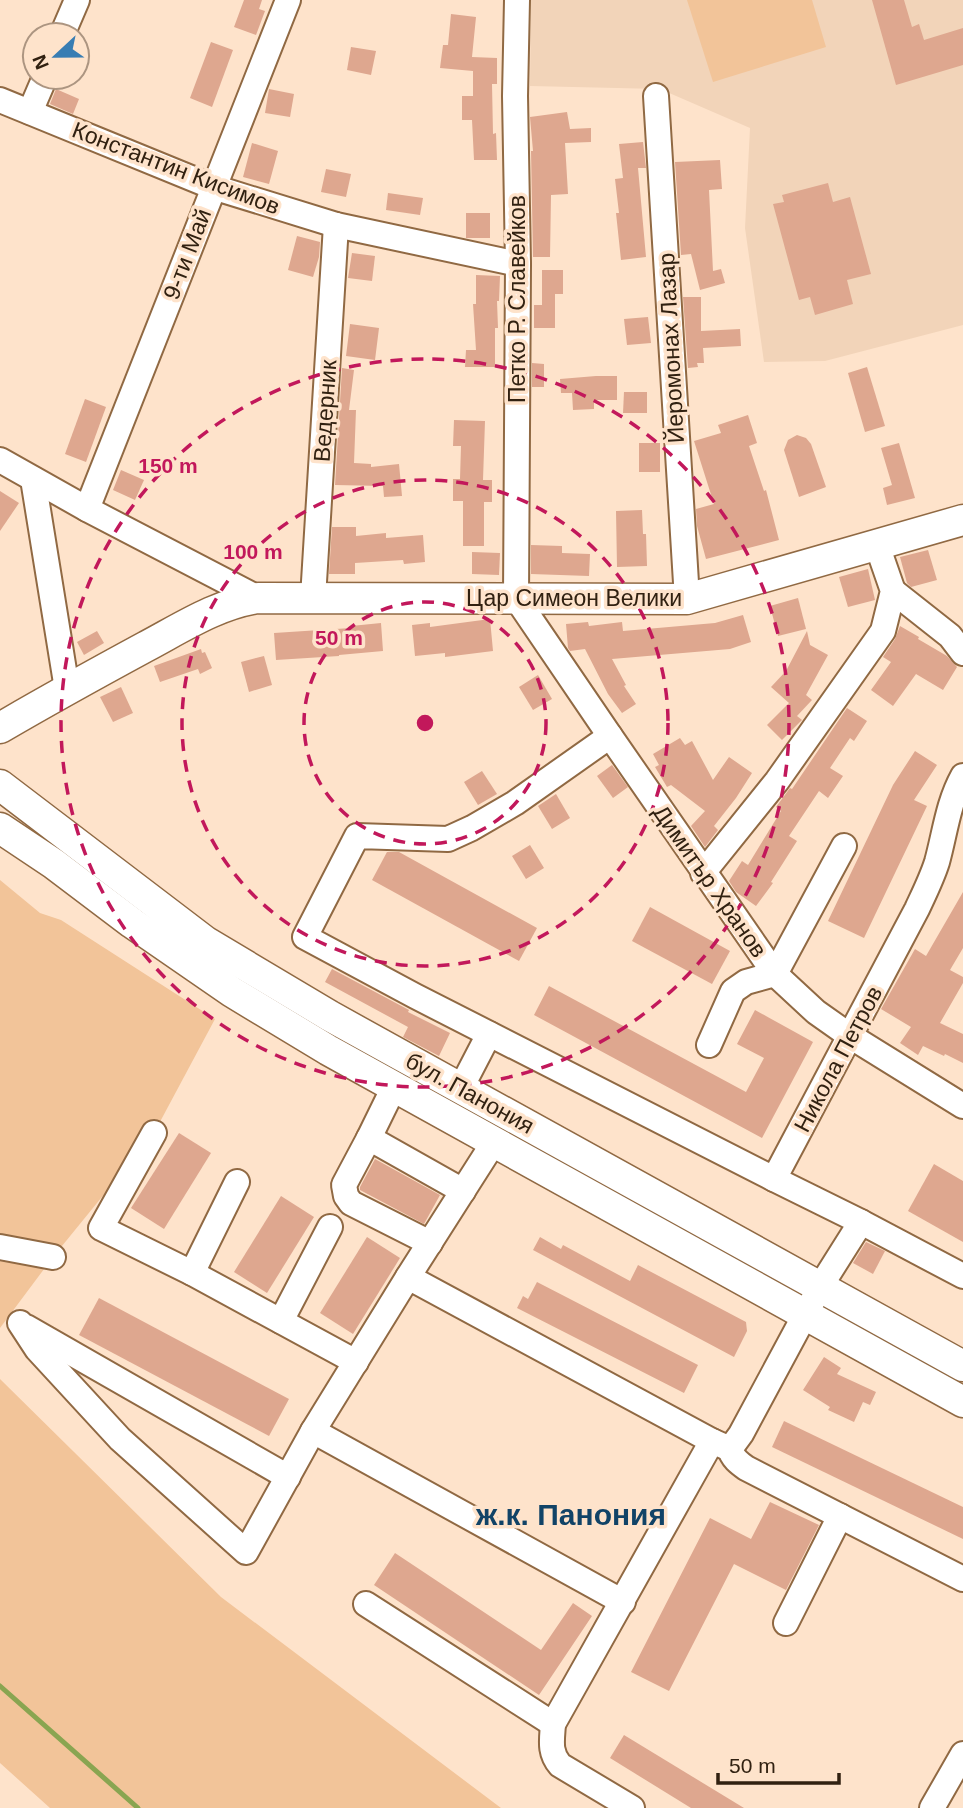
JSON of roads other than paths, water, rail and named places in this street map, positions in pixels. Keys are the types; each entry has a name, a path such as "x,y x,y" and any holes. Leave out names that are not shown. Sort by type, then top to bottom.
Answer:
{"main road":[{"name":"Цар Симеон Велики","path":"0,728 202,616 241,600 687,599 963,520"},
{"name":"бул. Панония","path":"0,785 206,942 330,1016 963,1366"},
{"name":"бул. Панония","path":"0,828 232,992 328,1050 963,1402"}],"street":[{"path":"68,21 77,0"},
{"name":"9-ти Май","path":"87,509 288,0"},
{"name":"Петко Р. Славейков","path":"516,598 517,0"},
{"path":"30,112 39,91"},
{"name":"Йеромонах Лазар","path":"656,96 687,599"},
{"name":"Константин Кисимов","path":"0,100 213,187 337,225 518,264"},
{"name":"Ведерник","path":"313,598 337,225"},
{"name":"Цар Симеон Велики","path":"0,460 87,509 258,598"},
{"path":"33,479 67,689"},
{"path":"704,873 777,781 883,631 893,592 877,545"},
{"path":"893,592 950,636 963,653"},
{"name":"Димитър Хранов","path":"516,598 775,974 817,1012 850,1036 963,1106"},
{"path":"610,736 515,803 448,839 357,836 305,937 963,1276"},
{"name":"Никола Петров","path":"774,1179 917,909 936,864 954,831 958,785 963,776"},
{"path":"709,1045 733,991 746,982 775,974 844,846"},
{"path":"461,1088 489,1034"},
{"path":"394,1087 344,1185 346,1196 351,1203 430,1243"},
{"path":"154,1132 101,1228 192,1273 356,1362"},
{"path":"369,1138 463,1191"},
{"path":"288,1477 20,1323 37,1349 120,1439 246,1552 288,1477 313,1431 494,1142"},
{"path":"192,1273 237,1182"},
{"path":"632,1808 560,1765 553,1757 553,1724 622,1602 721,1445 741,1434 820,1287 861,1222"},
{"path":"281,1321 330,1227"},
{"path":"0,1247 53,1257"},
{"path":"408,1277 721,1445 746,1468 963,1579"},
{"path":"313,1431 622,1602"},
{"path":"786,1623 840,1516"},
{"path":"366,1604 553,1724"},
{"path":"932,1808 963,1754"}],"waterway":[{"path":"0,1686 138,1808"}],"district":[{"name":"ж.к. Панония","path":"571,1515"}]}
